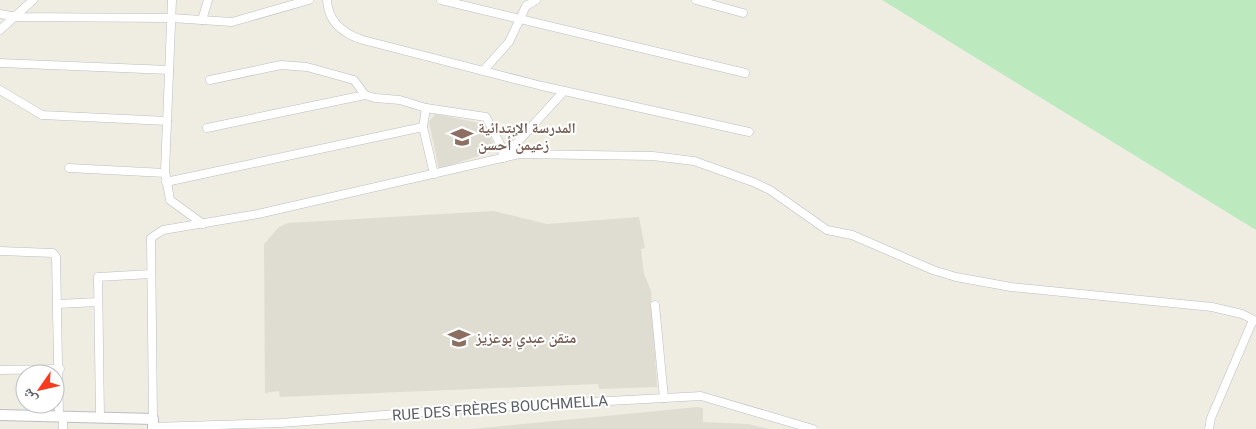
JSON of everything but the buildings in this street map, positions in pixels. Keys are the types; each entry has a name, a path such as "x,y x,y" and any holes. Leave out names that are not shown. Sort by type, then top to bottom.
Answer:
{"main road":[{"path":"0,415 100,417 153,425"}],"street":[{"path":"0,30 17,17 33,0"},
{"path":"172,0 166,182 170,200 203,224"},
{"path":"202,20 208,0"},
{"path":"0,14 17,17 171,18 232,22 309,0"},
{"path":"327,0 331,17 341,29 353,37 564,91 749,132"},
{"path":"441,0 745,73"},
{"path":"484,71 509,42 526,6 536,0"},
{"path":"696,0 743,13"},
{"path":"0,63 169,70"},
{"path":"210,80 281,65 307,68 354,80 365,94 374,98 400,100 426,108 486,117 502,148 503,158"},
{"path":"0,90 42,116 167,121"},
{"path":"503,158 564,91"},
{"path":"207,128 365,94"},
{"path":"426,108 423,127 434,174"},
{"path":"166,182 423,127"},
{"path":"153,425 151,238 163,230 306,204 525,153 558,153 653,156 694,161 770,190 827,230 852,234 933,270 956,277 1011,287 1212,307 1255,320 1211,418 1209,429"},
{"path":"69,168 165,173"},
{"path":"0,251 55,254 60,364"},
{"path":"100,417 98,277 150,274"},
{"path":"58,304 98,302"},
{"path":"654,305 664,398"},
{"path":"0,370 15,370"},
{"name":"RUE DES FRÈRES BOUCHMELLA","path":"153,425 281,423 701,396 813,429"},
{"path":"61,416 64,429"}],"shaded area":[{"name":"المدرسة الإبتدائية زعيمن أحسن","path":"435,114 485,124 496,150 439,169 429,122"},
{"name":"متقن عبدي بوعزيز","path":"493,211 547,224 639,217 645,248 641,249 644,274 651,291 657,387 599,389 598,384 280,397 279,391 265,393 264,244 279,227 288,223"},
{"path":"703,408 703,422 748,424 770,429 471,429"}],"green space":[{"path":"882,0 1256,0 1256,230"}],"place":[{"name":"المدرسة الإبتدائية زعيمن أحسن","path":"462,137"},
{"name":"متقن عبدي بوعزيز","path":"459,338"}]}
